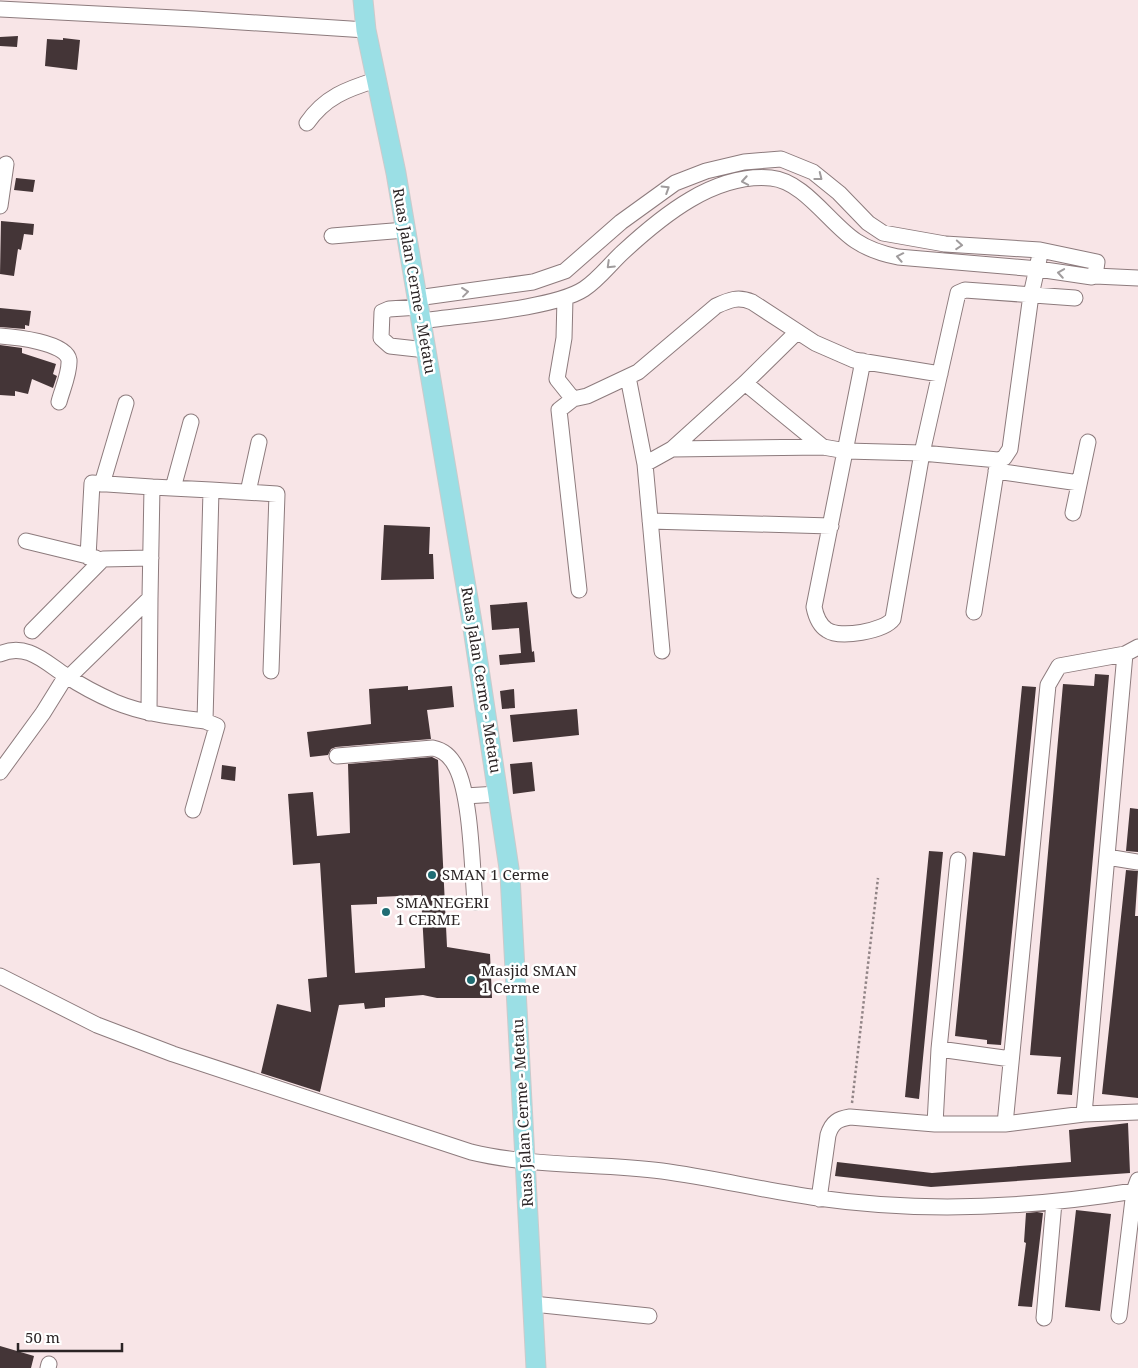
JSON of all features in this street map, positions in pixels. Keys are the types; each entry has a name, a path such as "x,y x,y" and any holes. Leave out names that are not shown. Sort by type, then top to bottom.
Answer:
{"main road":[{"name":"Ruas Jalan Cerme - Metatu","path":"363,0 366,30 419,308 472,622 510,875 536,1368"}],"street":[{"path":"0,9 195,18 366,30"},
{"path":"307,124 316,111 330,98 376,80"},
{"path":"772,178 781,159"},
{"path":"419,308 533,282 565,271 642,205 675,183 706,171 744,162 781,159 813,172 839,193 868,223 883,233 945,244 1040,250 1094,260 1097,262 1096,276"},
{"path":"0,206 6,164"},
{"path":"426,350 390,346 381,338 382,312 389,309 538,304 565,298 584,289 631,245 678,206 705,190 749,180 772,178 790,185 823,210 856,241 878,252 924,261 1038,269 1092,278 1096,276 1138,278"},
{"path":"642,205 656,224"},
{"path":"616,226 631,245"},
{"path":"332,236 405,230"},
{"path":"974,612 997,466 1010,449 1031,295 1038,269 1040,250"},
{"path":"863,361 814,607 816,617 828,631 836,634 879,629 889,624 893,619 922,453 958,293 965,290 1075,298"},
{"path":"565,298 564,338 557,379 573,399"},
{"path":"579,590 559,410 573,399 587,396 638,372 716,306 732,299 743,298 814,343 863,361 940,374"},
{"path":"645,464 672,449 745,383 797,332"},
{"path":"0,336 33,340 65,353 69,358 68,369 59,402"},
{"path":"628,377 645,464 662,651"},
{"path":"745,383 822,447"},
{"path":"102,484 126,402"},
{"path":"173,488 191,422"},
{"path":"248,492 259,442"},
{"path":"1073,513 1088,442"},
{"path":"672,449 822,447 846,451 922,453 1079,483"},
{"path":"32,631 95,558 92,483 277,494 271,671"},
{"path":"149,713 152,487"},
{"path":"204,722 211,490"},
{"path":"650,521 831,526"},
{"path":"26,541 95,558 151,558"},
{"path":"0,772 67,676 150,598"},
{"path":"0,654 12,650 36,655 67,676 116,702 149,713 204,722 216,726 193,810"},
{"path":"1005,1124 1028,910 1048,685 1059,666 1132,650 1107,857 1084,1114"},
{"path":"337,756 433,748 442,750 456,767 465,796 475,902"},
{"path":"465,796 498,794"},
{"path":"1107,857 1138,862"},
{"path":"935,1124 939,1049 958,860"},
{"path":"0,976 97,1025 173,1054 471,1152 525,1162 577,1164 664,1172 819,1198 896,1205 997,1207 1054,1202 1137,1188 1120,1316"},
{"path":"939,1049 1011,1059"},
{"path":"819,1198 831,1126 838,1119 850,1117 935,1124 1005,1124 1084,1114 1138,1112"},
{"path":"1044,1318 1054,1202"},
{"path":"533,1304 649,1316"}],"path":[{"path":"850,1117 878,878"}],"building":[{"path":"18,36 17,47 0,46 0,37"},
{"path":"63,38 80,40 77,70 45,66 47,39 63,40"},
{"path":"16,178 35,180 33,192 14,190"},
{"path":"1,221 34,224 33,235 24,234 21,250 18,249 14,276 0,274"},
{"path":"0,308 31,311 29,326 25,325 25,329 0,327"},
{"path":"0,345 22,348 22,353 56,364 53,374 57,376 53,388 32,379 28,394 15,391 15,396 0,395"},
{"path":"384,525 430,527 429,554 433,554 434,579 381,580"},
{"path":"527,602 532,652 534,651 535,662 500,665 499,655 521,653 519,628 492,630 490,605"},
{"path":"1095,674 1109,675 1072,1095 1057,1094 1061,1057 1030,1055 1063,684 1094,686"},
{"path":"408,686 408,690 452,686 454,707 427,710 431,739 336,747 331,749 328,755 310,757 307,732 371,724 369,689"},
{"path":"1022,686 1036,687 1001,1045 987,1044 987,1040 955,1036 973,852 1005,856"},
{"path":"514,689 515,708 502,709 500,691"},
{"path":"577,709 579,735 513,742 510,715"},
{"path":"432,757 438,760 447,947 490,954 492,998 437,998 423,995 385,998 385,1007 365,1009 364,1003 339,1005 320,1092 261,1073 277,1004 311,1012 308,979 327,977 320,863 293,865 288,794 313,792 317,836 350,833 348,764","holes":["421,895 425,968 355,973 351,905 377,904 377,897"]},
{"path":"532,762 535,791 513,794 510,764"},
{"path":"222,765 236,767 235,781 221,779"},
{"path":"1130,808 1138,809 1138,852 1126,851"},
{"path":"929,851 943,852 919,1099 905,1097"},
{"path":"1126,870 1138,871 1135,916 1138,916 1138,1098 1102,1094"},
{"path":"1128,1123 1130,1173 931,1187 835,1176 837,1162 932,1173 1071,1162 1069,1130"},
{"path":"1076,1210 1111,1214 1100,1311 1065,1307"},
{"path":"1026,1213 1043,1213 1032,1307 1018,1306 1026,1243 1024,1242"},
{"path":"0,1346 34,1356 31,1368 0,1368"}],"place":[{"name":"SMAN 1 Cerme","path":"432,875"},
{"name":"SMA NEGERI 1 CERME","path":"386,912"},
{"name":"Masjid SMAN 1 Cerme","path":"471,980"}]}
